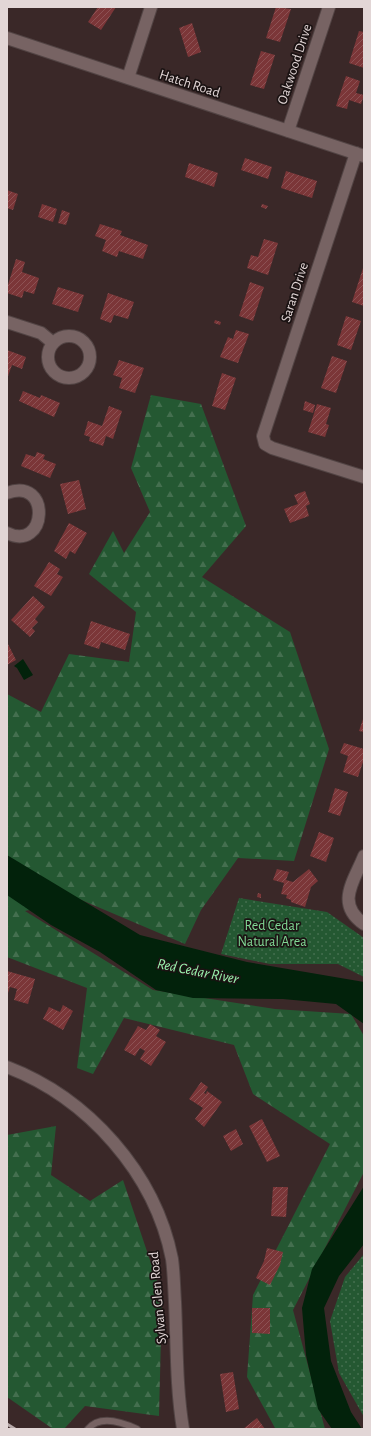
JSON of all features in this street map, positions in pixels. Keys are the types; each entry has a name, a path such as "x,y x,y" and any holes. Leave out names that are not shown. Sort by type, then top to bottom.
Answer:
{"street":[{"path":"128,78 151,7"},
{"name":"Oakwood Drive","path":"288,130 328,7"},
{"name":"Hatch Road","path":"7,38 360,154"},
{"name":"Saran Drive","path":"360,154 264,430 264,442 272,448 364,478"},
{"path":"7,322 41,333 53,343"},
{"path":"7,493 13,491 24,492 34,498 40,508 39,520 33,530 22,535 8,538"},
{"path":"364,856 349,891 348,899 349,908 356,918 364,924"},
{"name":"Sylvan Glen Road","path":"7,1067 49,1087 83,1111 111,1137 136,1172 156,1209 172,1260 178,1397 183,1429"}],"lane":[{"path":"88,1429 92,1424 104,1421 127,1425 137,1429"}],"green space":[{"path":"151,395 201,404 246,526 202,577 290,632 329,749 294,861 238,858 201,910 185,944 79,899 25,911 153,990 275,1009 351,1014 364,1036 364,1172 293,1310 325,1429 275,1428 247,1377 253,1295 330,1144 253,1094 234,1045 124,1018 93,1074 77,1068 87,988 7,957 7,694 41,712 69,654 129,662 136,612 89,574 113,531 124,553 150,512 131,468"},
{"name":"Red Cedar Natural Area","path":"239,898 327,912 364,938 364,977 338,964 270,964 221,954"},
{"path":"56,1126 51,1175 90,1201 123,1180 162,1296 159,1416 85,1406 64,1429 53,1429 7,1397 7,1135"},
{"path":"364,1254 364,1417 339,1373 330,1321 345,1277"}],"water":[{"path":"23,659 33,675 24,680 17,668 14,666"},
{"name":"Red Cedar River","path":"7,855 140,935 247,962 364,982 364,1024 336,1004 283,999 193,998 156,990 100,952 51,925 7,895"},
{"path":"364,1186 364,1244 339,1276 324,1308 331,1361 351,1412 362,1429 332,1429 318,1409 306,1355 302,1308 312,1269"}],"building":[{"path":"98,7 116,7 101,30 88,22"},
{"path":"276,7 291,9 280,42 266,38"},
{"path":"192,23 201,52 188,57 179,28"},
{"path":"359,31 364,32 364,68 349,63"},
{"path":"261,51 275,55 264,89 250,85"},
{"path":"346,76 360,81 356,93 364,95 361,104 349,100 347,109 336,106"},
{"path":"245,158 272,167 268,179 241,170"},
{"path":"189,163 218,173 214,187 185,177"},
{"path":"286,171 317,181 312,198 281,188"},
{"path":"7,190 18,194 13,210 7,208"},
{"path":"42,204 57,209 53,222 38,217"},
{"path":"262,204 268,206 266,209 261,207"},
{"path":"364,209 364,226 363,226"},
{"path":"62,210 70,213 66,225 58,223"},
{"path":"100,224 122,231 120,235 148,245 143,259 119,251 117,257 102,251 106,240 95,236"},
{"path":"264,239 278,243 268,275 247,268 251,255 258,257"},
{"path":"16,259 25,262 22,272 39,278 34,294 24,291 22,298 7,293 7,288"},
{"path":"364,265 364,306 352,302"},
{"path":"250,282 264,287 253,321 239,316"},
{"path":"58,287 84,295 78,312 52,304"},
{"path":"108,293 134,302 128,319 114,315 111,323 100,319"},
{"path":"346,316 361,321 351,350 337,345"},
{"path":"215,320 221,322 220,325 214,323"},
{"path":"236,330 249,334 238,363 220,357 228,337 233,339"},
{"path":"7,350 26,357 22,369 12,365 7,379"},
{"path":"332,356 347,361 336,393 321,388"},
{"path":"119,360 144,368 135,393 119,388 122,378 113,375"},
{"path":"222,373 236,378 225,410 212,406"},
{"path":"23,391 40,398 41,395 60,403 54,417 19,401"},
{"path":"305,401 315,405 313,413 303,410"},
{"path":"317,404 331,408 326,424 329,425 325,437 308,432"},
{"path":"109,406 122,411 113,439 106,436 103,446 89,441 90,437 84,435 88,421 102,426"},
{"path":"37,452 45,455 43,459 56,464 50,478 21,466 26,454 35,457"},
{"path":"79,480 86,509 68,514 60,484"},
{"path":"305,491 310,504 306,506 309,516 290,523 284,509 298,504 294,495"},
{"path":"69,523 87,533 75,554 70,551 66,559 54,551"},
{"path":"49,562 60,569 57,574 63,577 51,596 34,586"},
{"path":"33,596 45,607 35,619 38,622 32,628 35,631 30,637 11,620"},
{"path":"91,621 130,634 125,650 101,642 99,649 84,644"},
{"path":"7,642 16,660 7,665"},
{"path":"364,716 364,732 359,731"},
{"path":"344,743 364,749 364,759 358,777 343,772 348,756 340,753"},
{"path":"335,788 348,792 340,816 328,812"},
{"path":"319,832 334,838 326,862 310,856"},
{"path":"277,869 289,872 286,880 293,882 309,869 318,881 311,887 305,907 291,902 291,900 286,898 287,895 281,894 284,883 273,880"},
{"path":"258,893 261,894 261,898 257,897"},
{"path":"7,971 35,979 28,1004 14,1000 17,989 10,987 7,996"},
{"path":"63,1005 73,1011 63,1030 43,1019 49,1007 60,1012"},
{"path":"150,1024 160,1030 156,1036 166,1042 151,1066 140,1059 145,1051 140,1048 135,1056 124,1050 138,1026 146,1030"},
{"path":"201,1082 208,1087 204,1093 206,1094 207,1091 222,1102 204,1127 195,1119 203,1108 189,1099"},
{"path":"262,1119 280,1156 267,1162 249,1126"},
{"path":"236,1129 243,1144 231,1151 223,1136"},
{"path":"273,1187 288,1187 286,1217 271,1216"},
{"path":"267,1248 283,1252 280,1265 270,1285 256,1278 264,1261"},
{"path":"252,1308 270,1308 270,1334 252,1333"},
{"path":"233,1372 239,1409 226,1412 220,1374"},
{"path":"257,1418 265,1429 243,1429"}],"railway":[{"path":"7,1424 15,1429"}]}
